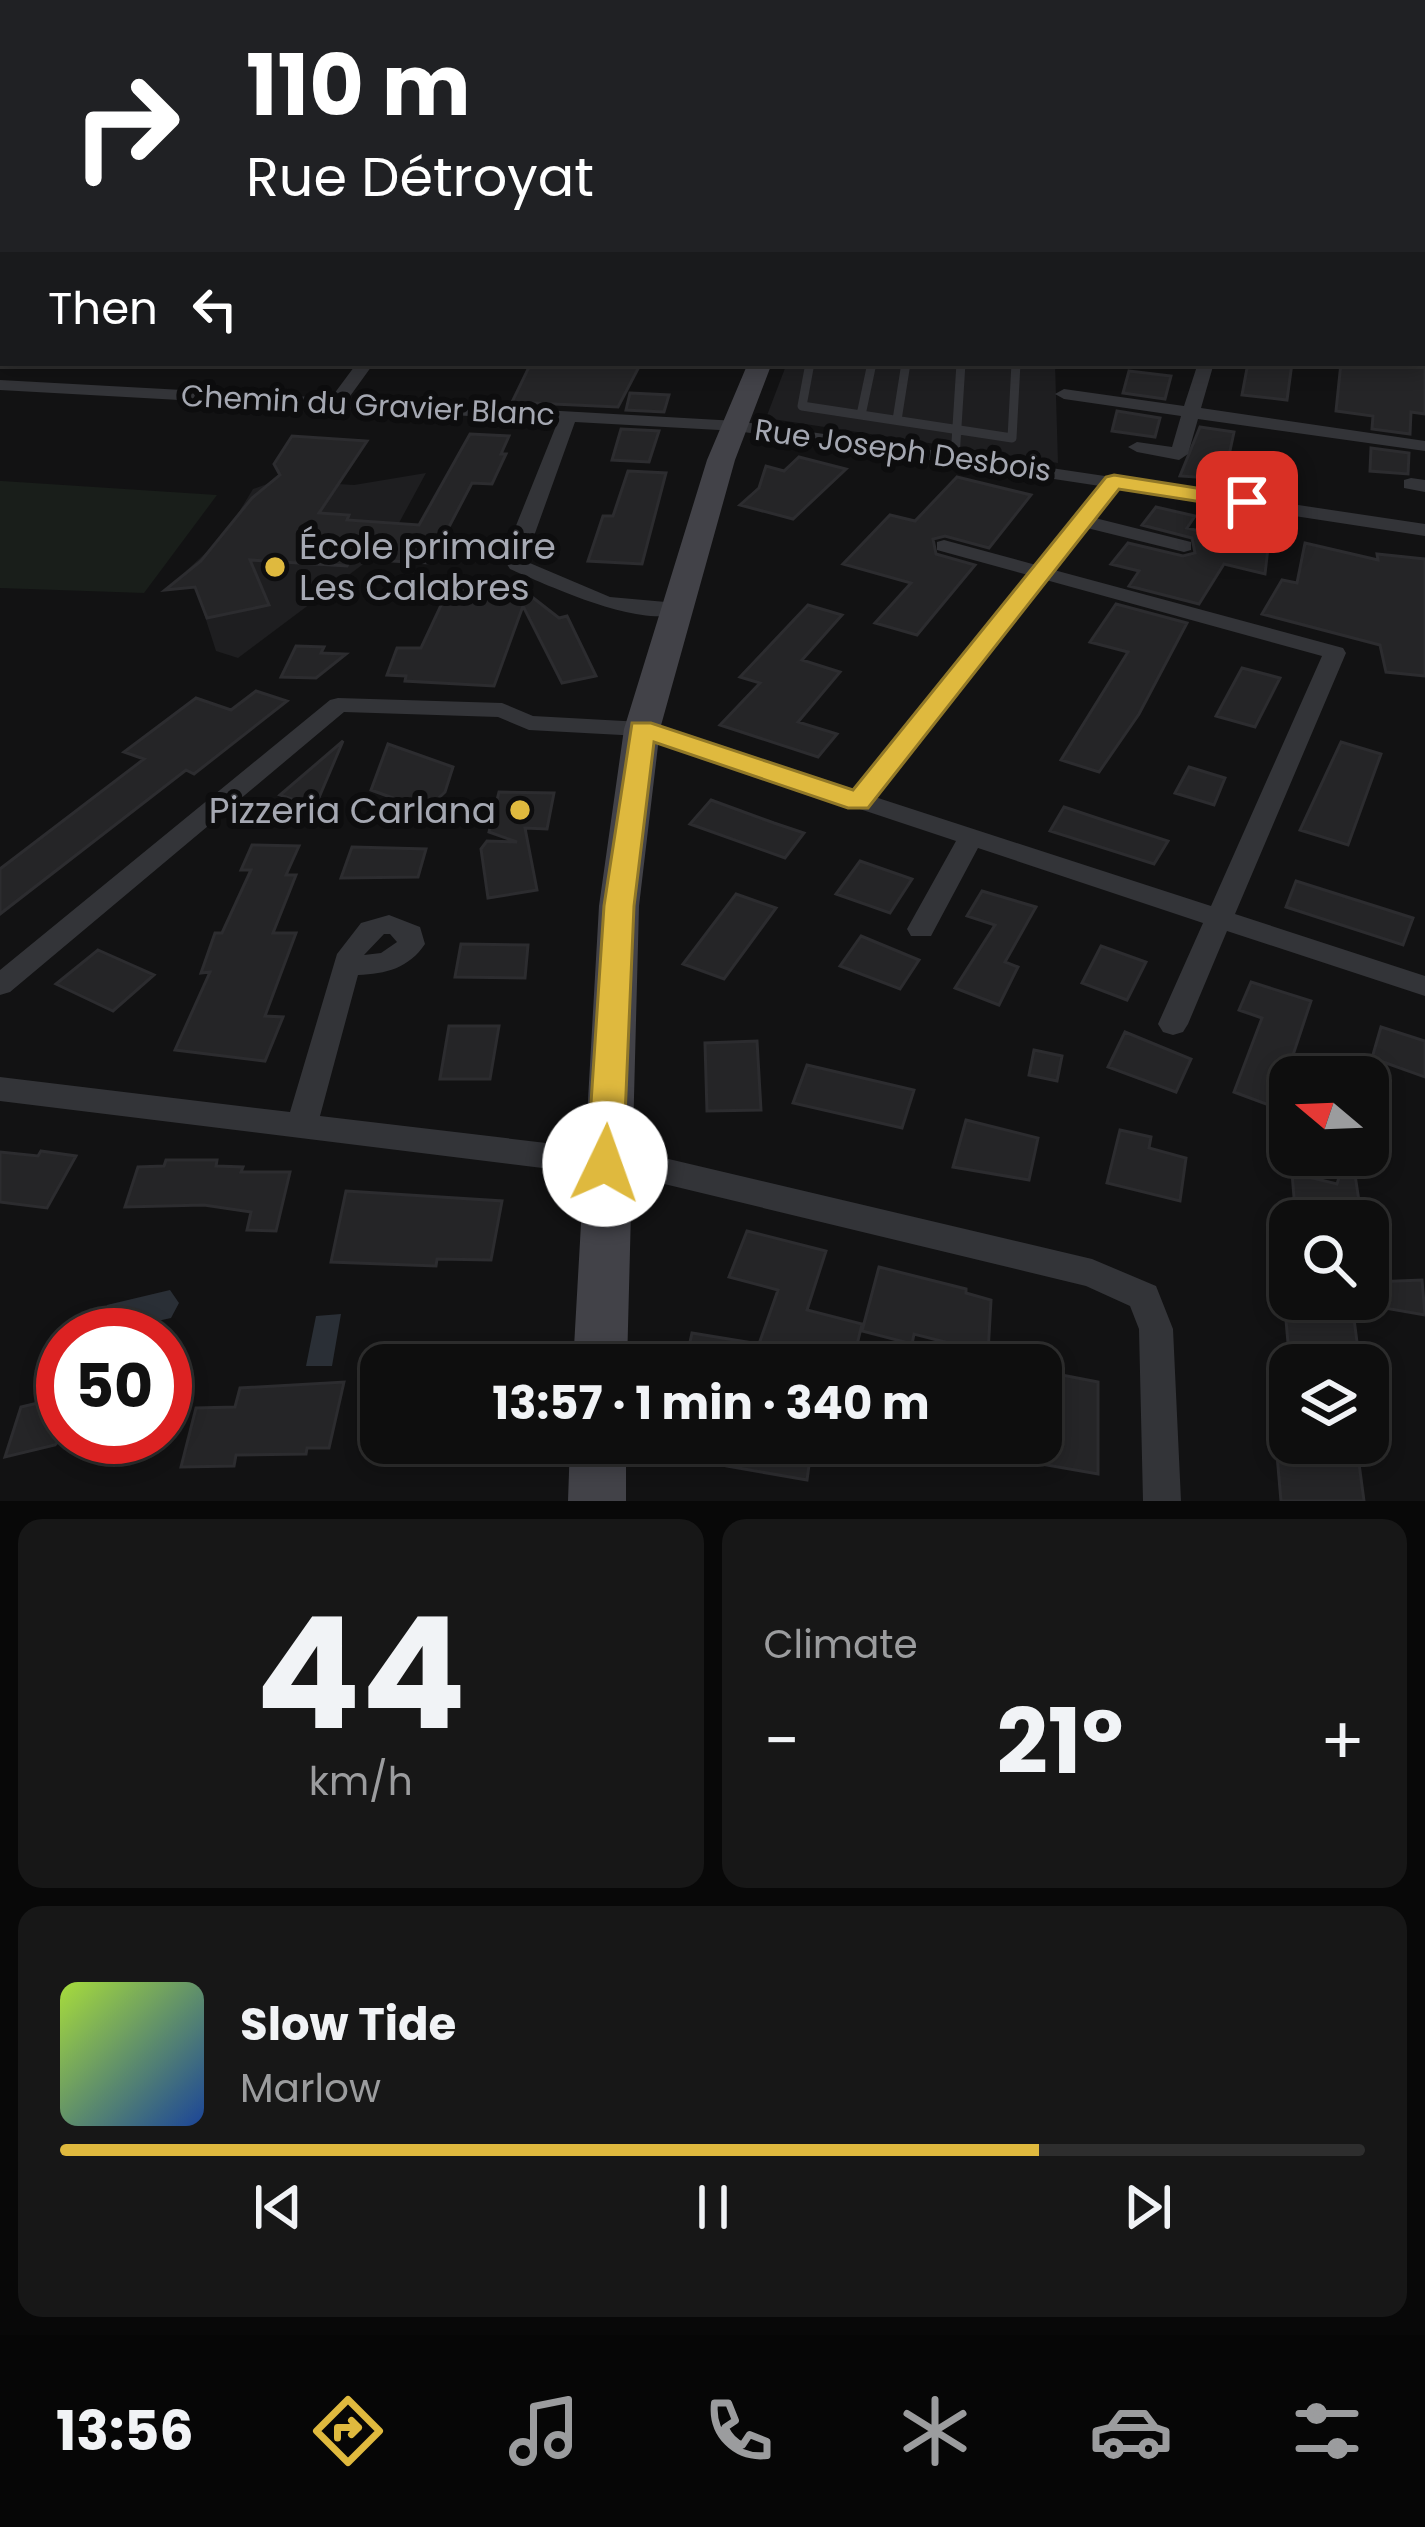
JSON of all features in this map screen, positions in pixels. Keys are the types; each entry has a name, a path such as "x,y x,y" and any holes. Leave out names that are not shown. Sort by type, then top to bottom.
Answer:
{"main road":[{"path":"601,1344 619,906 642,729 721,460 749,393"},
{"path":"597,1501 598,1464"}],"street":[{"path":"335,405 364,366"},
{"path":"1137,447 1179,454 1205,366"},
{"name":"Chemin du Gravier Blanc","path":"0,385 569,416 749,393"},
{"name":"Rue Joseph Desbois","path":"749,393 955,458 1425,530"},
{"path":"1064,394 1425,446"},
{"path":"569,416 513,558 518,565 606,603 677,609"},
{"path":"858,801 1114,482"},
{"path":"1082,520 1184,546"},
{"path":"944,546 1335,652 1173,1024"},
{"path":"0,985 338,705 502,710 529,723 642,729 1425,986"},
{"path":"921,929 970,838"},
{"path":"302,1126 346,965"},
{"path":"0,1089 656,1169 1092,1273 1144,1295 1156,1329 1162,1501"}],"lane":[{"path":"749,393 772,366"},
{"path":"809,366 802,406 1012,438 1016,366"},
{"path":"861,416 871,366"},
{"path":"897,420 906,366"},
{"path":"955,458 961,366"}],"shaded area":[{"path":"786,366 1055,366 1058,463 766,418"},
{"name":"École primaire Les Calabres","path":"426,473 386,547 238,658 216,651 199,598 203,597 200,587 193,587 186,571 225,535 253,489 278,480 354,485"},
{"path":"0,481 217,495 144,593 0,588"},
{"path":"170,1290 179,1303 176,1308 107,1305"},
{"path":"341,1314 332,1366 306,1366 316,1316"}],"building":[{"path":"530,366 639,366 618,407 512,402"},
{"path":"1247,366 1292,366 1287,400 1242,395"},
{"path":"1341,366 1425,366 1425,414 1411,412 1410,434 1372,429 1373,416 1336,411"},
{"path":"1129,371 1171,376 1165,399 1123,393"},
{"path":"630,393 669,395 664,412 626,410"},
{"path":"1117,411 1160,418 1155,437 1112,431"},
{"path":"1200,427 1234,432 1224,479 1180,476"},
{"path":"621,429 659,431 649,462 612,460"},
{"path":"470,434 509,436 501,454 506,454 492,484 472,483 430,563 351,559 347,566 250,560 269,605 207,618 195,587 165,590 201,561 252,498 280,475 274,464 292,436 367,441 319,513 349,515 347,520 419,525"},
{"path":"1371,448 1409,453 1408,474 1370,471"},
{"path":"799,457 846,469 793,519 740,505 759,488 766,466 784,471"},
{"path":"628,471 666,473 642,564 588,561 603,516 613,516"},
{"path":"957,477 1031,495 989,548 945,536 933,539 936,554 975,565 917,635 875,623 911,583 843,564 890,515 915,521"},
{"path":"1156,507 1195,516 1187,528 1268,548 1265,574 1224,564 1199,604 1129,586 1139,571 1111,564 1128,543 1183,556 1195,553 1192,538 1142,525"},
{"path":"1305,543 1378,560 1377,554 1425,559 1425,676 1386,672 1380,645 1262,614 1282,580 1297,583"},
{"path":"509,579 559,618 567,616 596,676 562,683 523,606 494,686 405,681 406,676 387,675 397,648 421,648 450,586 515,590"},
{"path":"1116,604 1187,623 1139,714 1099,772 1061,760 1128,652 1090,642"},
{"path":"808,605 842,615 802,660 840,672 798,722 837,734 818,757 720,725 760,683 740,677"},
{"path":"296,646 346,654 316,678 281,677"},
{"path":"1242,668 1280,678 1255,727 1216,716"},
{"path":"256,691 287,701 194,774 186,770 0,914 0,869 144,759 124,752 196,698 231,710"},
{"path":"343,741 315,807 280,795"},
{"path":"1341,742 1381,754 1348,845 1300,830"},
{"path":"388,744 453,767 445,792 426,810 371,790"},
{"path":"1189,767 1225,778 1214,805 1175,793"},
{"path":"499,792 554,793 547,829 525,828 537,890 488,898 481,849 487,841 517,842 489,832"},
{"path":"711,800 804,833 785,858 690,824"},
{"path":"1064,807 1168,841 1154,864 1050,831"},
{"path":"252,845 299,846 286,875 296,875 273,933 296,933 265,1016 283,1017 265,1061 175,1050 210,972 201,973 215,933 222,933 251,870 241,870"},
{"path":"352,847 426,849 418,877 341,878"},
{"path":"860,861 912,879 890,913 836,894"},
{"path":"1296,881 1413,918 1403,945 1286,907"},
{"path":"982,891 1036,907 1005,962 1018,967 999,1005 955,988 995,925 967,916"},
{"path":"736,894 776,908 724,979 683,964"},
{"path":"861,936 919,960 900,989 840,966"},
{"path":"461,944 528,945 525,978 455,977"},
{"path":"1101,946 1146,962 1127,1000 1082,983"},
{"path":"98,950 154,975 113,1011 56,984"},
{"path":"1251,982 1311,1001 1293,1056 1269,1056 1269,1105 1234,1092 1262,1018 1239,1010"},
{"path":"449,1026 499,1026 490,1079 440,1079"},
{"path":"1381,1027 1425,1041 1425,1077 1389,1064 1389,1056 1373,1056"},
{"path":"1125,1032 1191,1059 1176,1092 1108,1067"},
{"path":"757,1041 761,1110 707,1111 705,1043"},
{"path":"1034,1050 1062,1056 1057,1081 1029,1075"},
{"path":"807,1065 914,1090 902,1128 793,1103"},
{"path":"966,1120 1038,1138 1029,1180 953,1167"},
{"path":"1120,1130 1151,1137 1149,1148 1186,1158 1180,1201 1107,1183"},
{"path":"41,1151 76,1156 47,1208 0,1202 0,1152 38,1156"},
{"path":"166,1160 217,1160 216,1166 243,1167 241,1172 290,1172 276,1231 247,1230 251,1212 204,1205 125,1207 138,1167 164,1166"},
{"path":"1292,1176 1337,1184 1339,1176 1355,1176 1359,1200 1294,1200"},
{"path":"346,1191 502,1201 491,1260 437,1259 436,1266 331,1262"},
{"path":"747,1231 826,1251 807,1310 862,1324 857,1344 759,1344 778,1290 729,1277"},
{"path":"879,1267 991,1300 989,1344 953,1344 914,1334 912,1344 862,1331"},
{"path":"1422,1280 1425,1315 1389,1309 1389,1281"},
{"path":"1286,1320 1354,1320 1357,1344 1288,1344"},
{"path":"692,1333 759,1344 690,1344"},
{"path":"1062,1375 1098,1382 1098,1474 1041,1464 1062,1464"},
{"path":"344,1382 329,1448 307,1448 306,1454 236,1455 234,1466 181,1467 192,1464 196,1408 235,1407 240,1388"},
{"path":"36,1403 36,1450 5,1457 21,1407"},
{"path":"727,1464 809,1464 807,1480"},
{"path":"1278,1464 1359,1464 1364,1501 1281,1501"}],"place":[{"name":"École primaire Les Calabres","path":"275,567"},
{"name":"Pizzeria Carlana","path":"520,810"}],"route":[{"path":"605,1164 619,906 642,729 858,801 1114,482 1247,502"}]}
